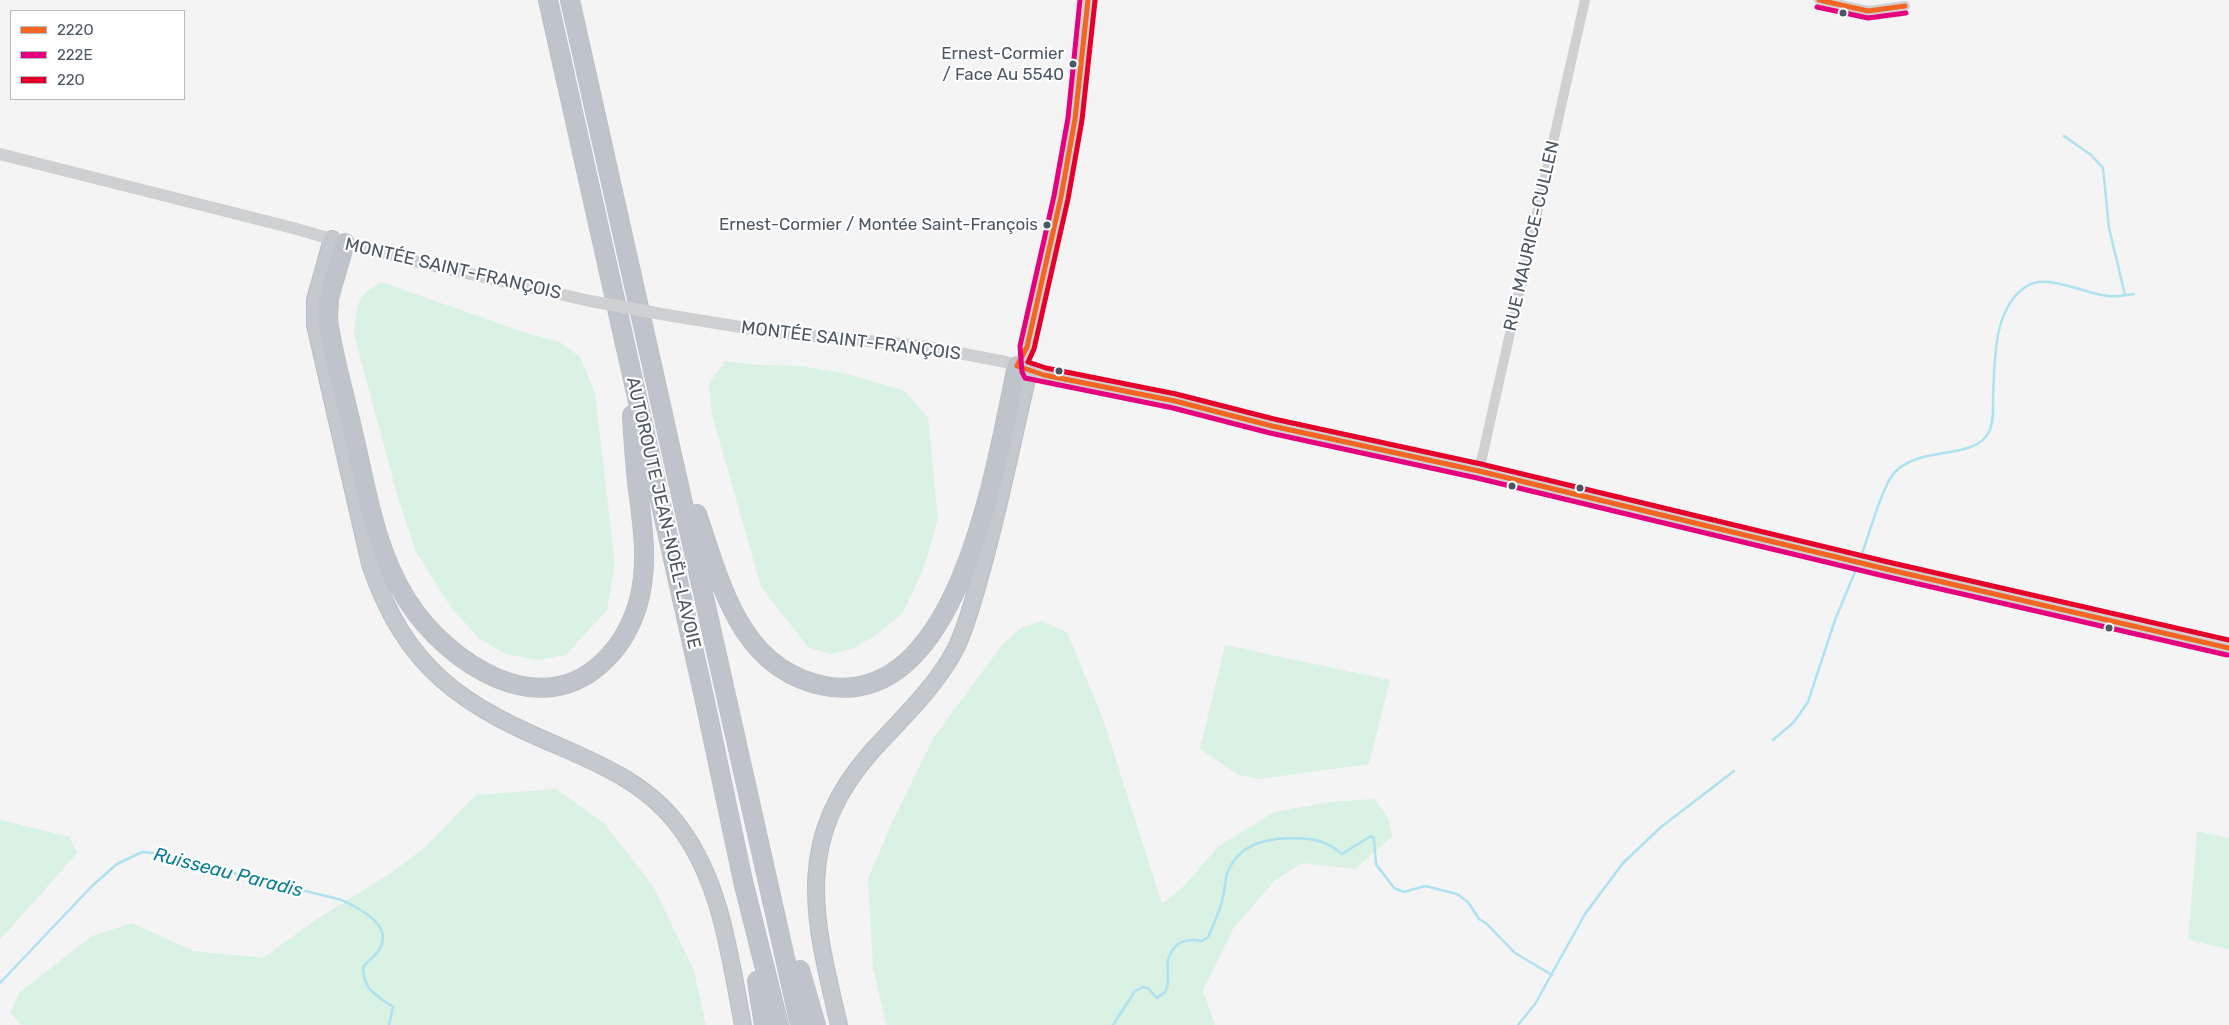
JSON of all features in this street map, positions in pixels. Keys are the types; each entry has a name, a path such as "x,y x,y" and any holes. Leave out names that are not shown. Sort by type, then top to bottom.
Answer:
{"highway":[{"name":"AUTOROUTE JEAN-NOËL-LAVOIE","path":"548,0 626,344 743,881 779,1025"},
{"name":"AUTOROUTE JEAN-NOËL-LAVOIE","path":"570,0 742,757 800,1025"},
{"path":"338,241 328,304 328,320 371,512 383,551 408,601 434,634 473,668 504,681 524,686 549,687 566,684 582,678 596,669 613,651 627,630 636,609 643,576 644,539 626,344"},
{"path":"338,241 315,300 315,325 368,553 380,590 393,617 420,658 444,682 466,699 506,723 590,759 622,776 649,794 668,812 695,849 711,886 722,923 743,1025"},
{"path":"663,413 724,591 738,622 749,639 774,664 798,677 832,687 861,687 887,677 913,656 934,629 958,585 980,524 1023,368"},
{"path":"839,1025 823,954 815,904 817,860 823,834 833,808 854,773 936,678 960,640 986,555 1023,368"},
{"path":"742,757 816,1025"},
{"path":"743,881 764,1025"}],"street":[{"path":"1023,368 1062,197 1074,119 1088,0"},
{"name":"RUE MAURICE-CULLEN","path":"1479,471 1585,0"},
{"path":"1819,0 1868,12 1905,6"},
{"name":"MONTÉE SAINT-FRANÇOIS","path":"0,154 480,277 667,315 771,332 922,346 1006,362 1023,368 1167,400 1272,426 1479,471 1878,567 2229,648"}],"green space":[{"path":"381,282 532,335 560,342 580,357 595,393 615,564 607,610 566,655 538,660 505,654 479,638 452,609 416,552 398,498 354,334 359,303 372,287"},
{"path":"725,361 756,365 802,366 852,375 904,391 928,417 938,519 923,570 902,614 876,635 852,649 830,654 808,647 761,587 712,415 709,383"},
{"path":"1043,621 1067,632 1103,719 1162,904 1183,887 1219,846 1274,812 1330,802 1374,799 1388,817 1392,837 1355,869 1303,863 1275,880 1233,929 1203,990 1215,1025 886,1025 873,967 868,879 893,820 934,737 1002,645 1022,627"},
{"path":"1225,645 1390,680 1369,764 1260,779 1239,775 1200,749"},
{"path":"556,789 604,823 653,886 694,971 706,1025 21,1025 10,1012 20,992 92,936 132,923 194,951 263,958 317,919 391,873 424,848 476,795"},
{"path":"0,820 70,837 77,853 0,940"},
{"path":"2197,831 2229,838 2229,949 2188,940"}],"waterway":[{"path":"2064,136 2091,155 2103,168 2109,228 2125,295"},
{"path":"1860,559 1880,500 1895,472 1919,458 1972,447 1982,441 1989,432 1993,415 1994,368 1998,337 2001,322 2007,308 2016,296 2027,286 2045,282 2066,285 2108,296 2134,294"},
{"path":"1773,740 1794,722 1808,702 1835,620 1857,567"},
{"path":"1518,1025 1535,1004 1585,914 1623,863 1661,827 1734,771"},
{"name":"Ruisseau Paradis","path":"1113,1025 1135,991 1143,987 1148,988 1157,998 1165,992 1168,984 1168,960 1176,945 1190,940 1202,941 1208,937 1220,907 1231,864 1244,851 1260,842 1269,840 1311,839 1324,843 1342,854 1371,836 1374,839 1376,864 1394,888 1404,892 1425,886 1457,894 1468,902 1479,919 1487,924 1515,953 1552,975"},
{"name":"Ruisseau Paradis","path":"0,983 92,886 117,864 142,852 152,853 342,900 365,913 379,925 383,941 379,950 363,967 365,981 375,995 393,1007 389,1025"}],"transit line":[{"name":"222E","path":"1080,0 1068,118 1054,196 1020,346 1022,372 1025,378 1173,408 1270,433 1477,478 1884,576 2227,655"},
{"name":"222O","path":"1088,0 1075,119 1061,197 1027,347 1017,366 1044,375 1175,401 1272,426 1479,471 1886,569 2229,648"},
{"name":"222O","path":"1819,0 1868,11 1905,6"},
{"name":"22O","path":"1095,1 1082,120 1068,199 1034,349 1028,362 1046,368 1176,394 1274,419 1481,464 1888,562 2229,640"},
{"name":"222E","path":"1817,7 1868,18 1906,13"}],"place":[{"name":"Ernest-Cormier / Face Au 5540","path":"1073,64"},
{"name":"Ernest-Cormier / Montée Saint-François","path":"1047,225"}]}
